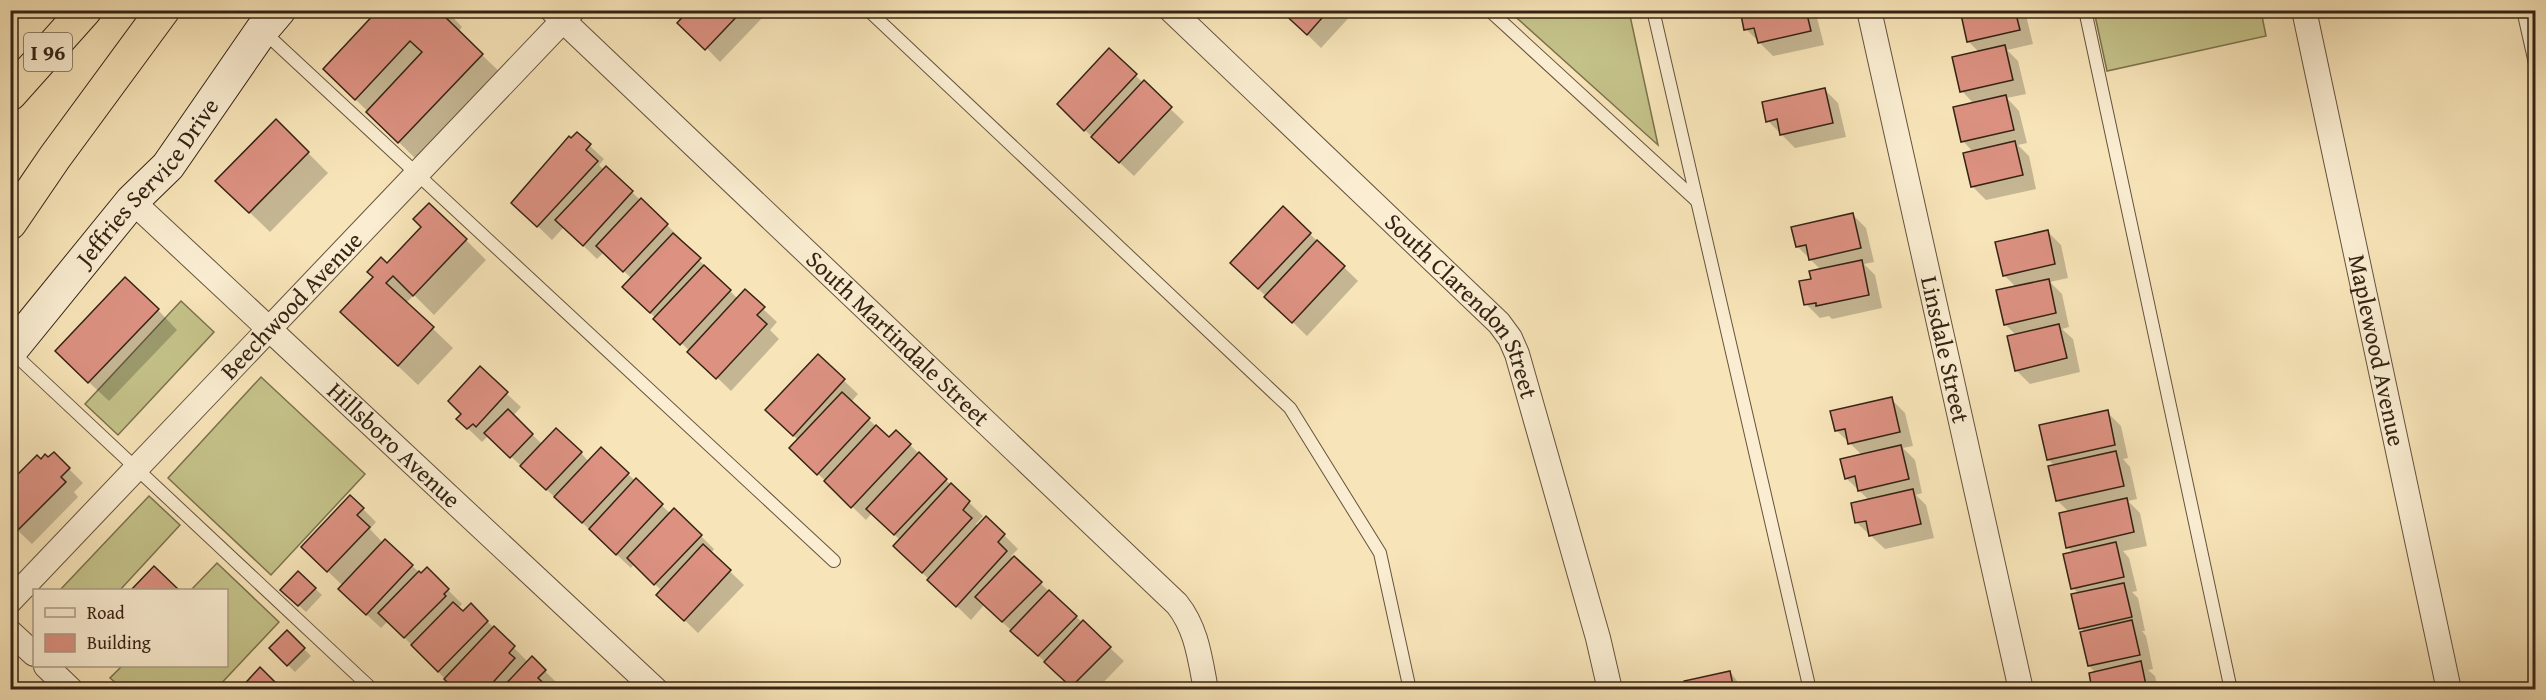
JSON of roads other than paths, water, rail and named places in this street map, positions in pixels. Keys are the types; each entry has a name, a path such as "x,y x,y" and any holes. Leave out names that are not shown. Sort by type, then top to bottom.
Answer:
{"highway":[{"name":"I 96","path":"10,94 85,10"},
{"path":"10,223 163,10"}],"street":[{"name":"South Clarendon Street","path":"1171,10 1499,324 1510,338 1517,354 1610,690"},
{"name":"Linsdale Street","path":"1869,10 2021,690"},
{"name":"Maplewood Avenue","path":"2304,10 2449,690"},
{"name":"Beechwood Avenue","path":"10,600 417,174 563,14"},
{"name":"South Martindale Street","path":"563,14 1178,604 1195,633 1206,690"},
{"name":"Jeffries Service Drive","path":"11,351 132,201 168,166 271,20"},
{"name":"Hillsboro Avenue","path":"132,201 656,690"},
{"path":"10,632 33,653"},
{"path":"47,667 71,690"}],"lane":[{"path":"868,10 1290,408 1380,553 1410,690"},
{"path":"1489,10 1697,201"},
{"path":"1653,10 1810,690"},
{"path":"2085,10 2231,690"},
{"path":"2523,10 2535,68"},
{"path":"271,20 417,174 834,561"},
{"path":"11,351 373,690"}]}
